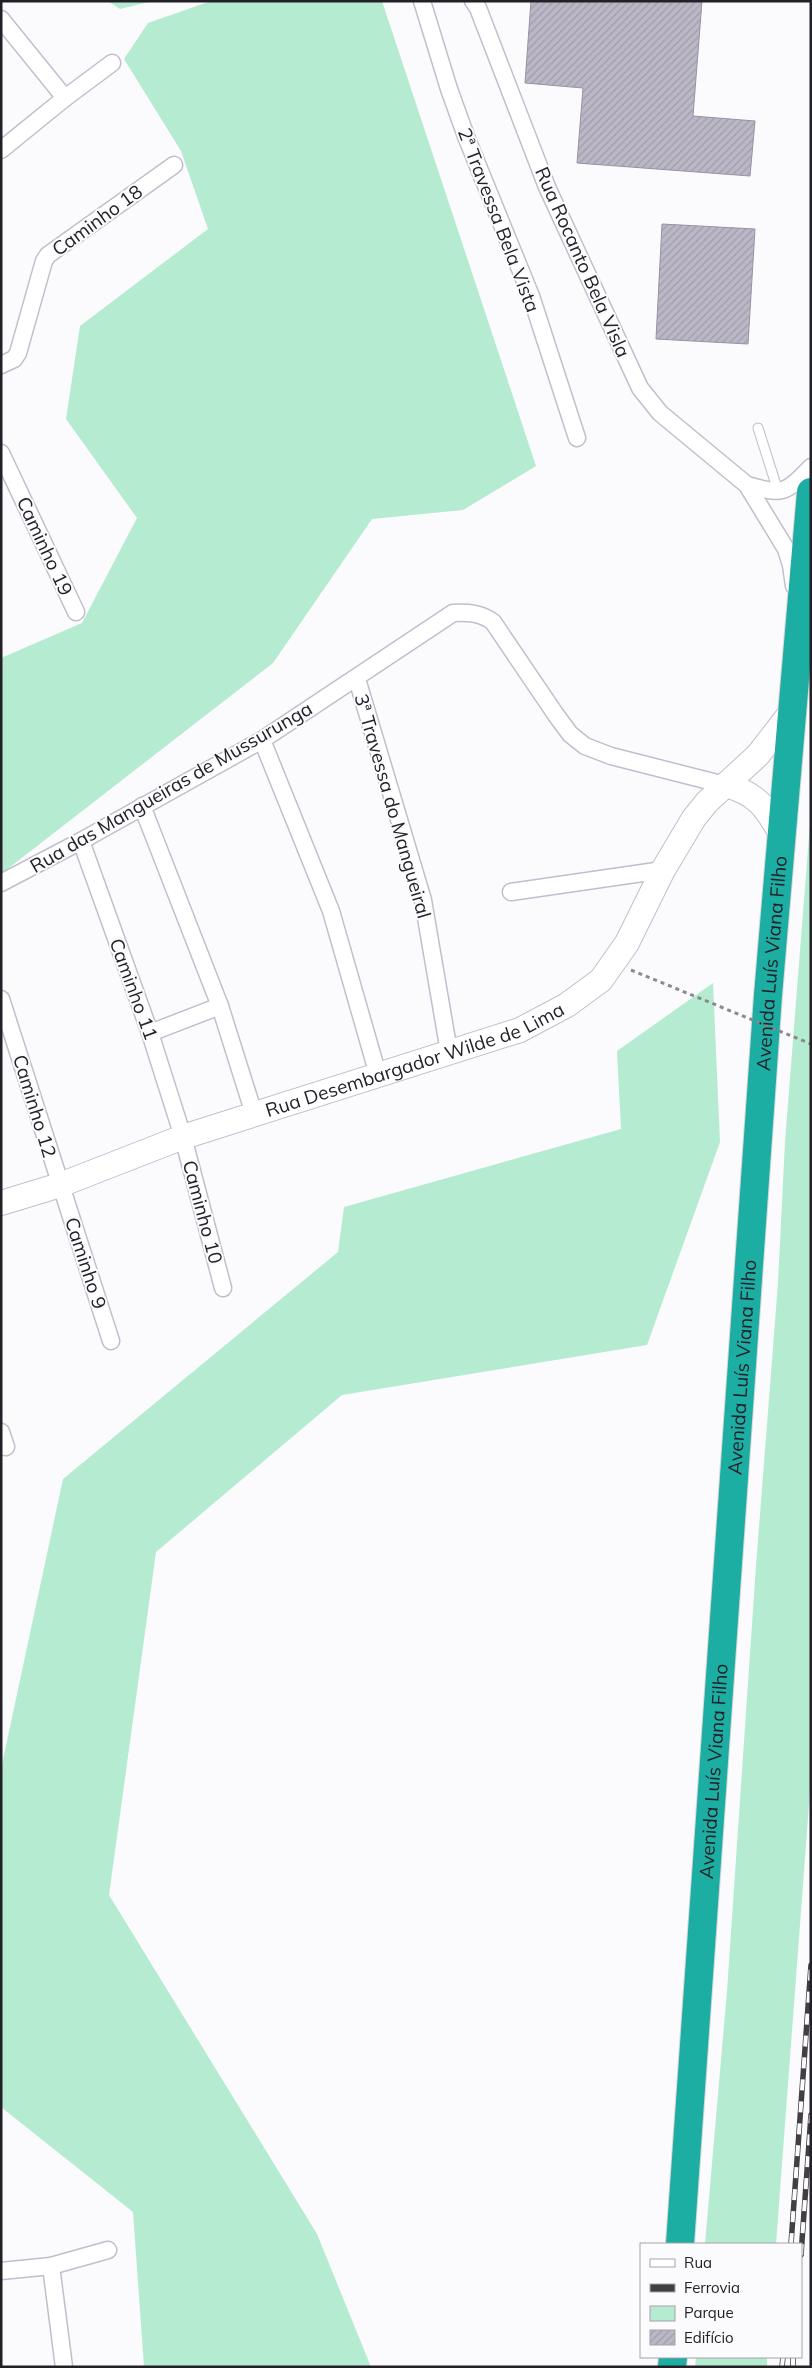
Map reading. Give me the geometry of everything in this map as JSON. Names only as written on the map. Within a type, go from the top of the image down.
[{"type":"highway","name":"Avenida Luís Viana Filho","points":[[680,2243],[764,1052],[811,492]]},
{"type":"main road","name":"Rua Desembargador Wilde de Lima","points":[[1,1204],[60,1185],[183,1137],[520,1030],[567,1005],[601,980],[627,943],[663,870],[694,818],[707,802],[758,755],[792,711]]},
{"type":"main road","points":[[725,785],[741,789],[754,796],[769,813],[781,834]]},
{"type":"street","name":"2ª Travessa Bela Vista","points":[[422,1],[449,89],[467,139],[532,296],[577,438]]},
{"type":"street","name":"Rua Rocanto Bela Visla","points":[[474,1],[547,187],[640,388],[660,413],[747,485],[786,549],[791,565],[799,631]]},
{"type":"street","points":[[1,19],[64,98]]},
{"type":"street","points":[[1,150],[64,98],[112,62]]},
{"type":"street","name":"Caminho 18","points":[[1,365],[14,359],[18,353],[44,262],[48,255],[174,165]]},
{"type":"street","name":"Caminho 19","points":[[1,453],[76,612]]},
{"type":"street","points":[[778,491],[789,488],[811,468]]},
{"type":"street","name":"Rua Rocanto Bela Visla","points":[[747,485],[778,491]]},
{"type":"street","name":"Rua das Mangueiras de Mussurunga","points":[[1,883],[81,841],[262,740],[357,679],[453,613],[470,613],[485,616],[493,622],[570,734],[585,746],[611,756],[725,785]]},
{"type":"street","name":"3ª Travessa do Mangueiral","points":[[357,679],[423,900],[449,1052]]},
{"type":"street","points":[[262,740],[330,911],[378,1075]]},
{"type":"street","points":[[142,806],[220,1006],[254,1114]]},
{"type":"street","name":"Caminho 11","points":[[81,841],[150,1033],[183,1137]]},
{"type":"street","points":[[511,892],[663,870]]},
{"type":"street","name":"Caminho 12","points":[[1,999],[60,1185]]},
{"type":"street","points":[[150,1033],[220,1006]]},
{"type":"street","name":"Caminho 10","points":[[183,1137],[223,1288]]},
{"type":"street","name":"Caminho 9","points":[[60,1185],[111,1341]]},
{"type":"street","points":[[1,2270],[51,2266],[108,2250]]},
{"type":"street","points":[[51,2266],[64,2367]]},
{"type":"lane","points":[[758,428],[778,491]]},
{"type":"path","points":[[631,970],[811,1044]]},
{"type":"green space","points":[[108,1],[153,1],[120,9]]},
{"type":"green space","points":[[211,1],[382,1],[536,466],[463,510],[372,519],[273,663],[1,874],[1,658],[82,623],[137,518],[66,419],[80,326],[208,229],[181,151],[124,59],[148,23]]},
{"type":"green space","points":[[811,811],[811,1773],[808,1818],[776,2243],[705,2243],[727,1991],[756,1566],[778,1283],[785,1142]]},
{"type":"green space","points":[[713,983],[720,1142],[647,1345],[342,1395],[156,1552],[109,1895],[317,2234],[371,2367],[144,2367],[133,2212],[1,2107],[1,1769],[63,1479],[338,1252],[344,1207],[621,1129],[617,1051]]},
{"type":"green space","points":[[696,2358],[767,2358],[767,2367],[695,2367]]},
{"type":"building","points":[[531,1],[702,1],[693,116],[755,121],[750,176],[577,163],[583,88],[525,83]]},
{"type":"building","points":[[662,224],[755,229],[748,344],[656,339]]},
{"type":"railway","points":[[791,2243],[811,1965]]},
{"type":"railway","points":[[802,2243],[811,2115]]},
{"type":"railway","points":[[782,2367],[783,2358]]},
{"type":"railway","points":[[793,2358],[793,2367]]}]
